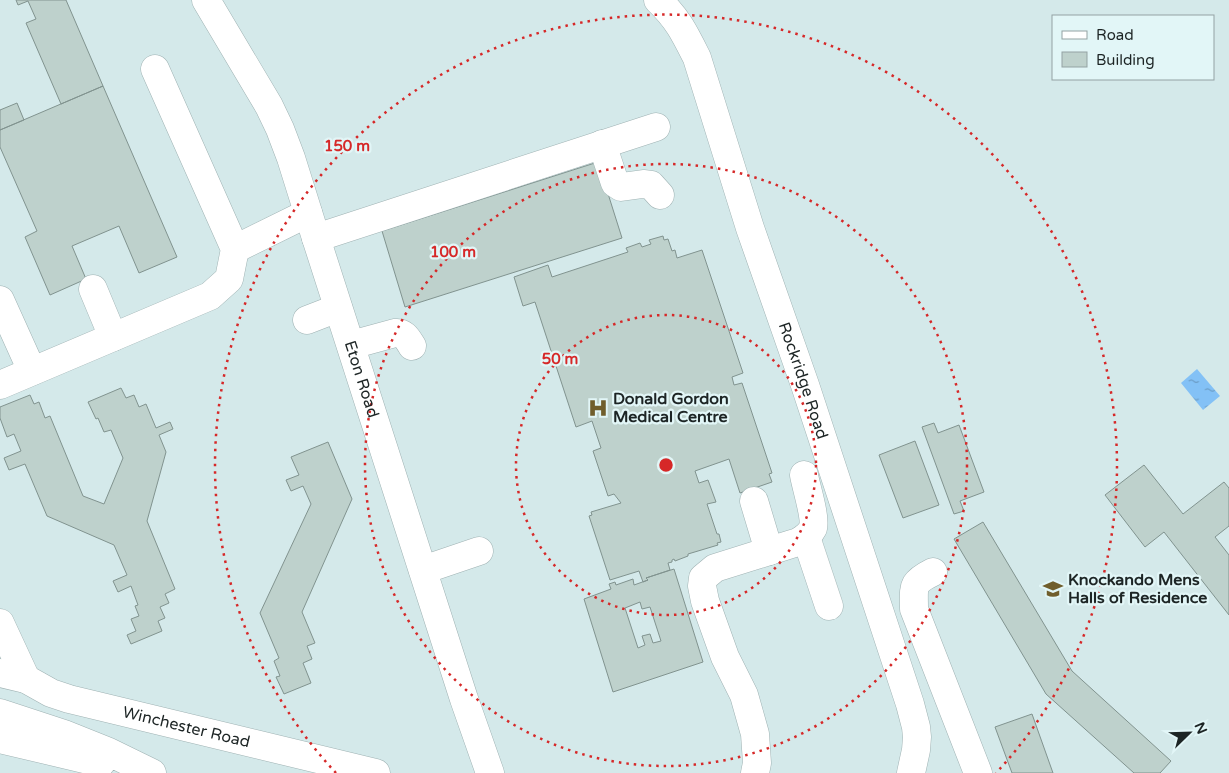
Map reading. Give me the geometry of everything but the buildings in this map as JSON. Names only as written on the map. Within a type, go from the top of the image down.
[{"type":"main road","name":"Eton Road","points":[[206,0],[269,106],[291,158],[422,570],[490,773]]},
{"type":"main road","name":"Rockridge Road","points":[[658,0],[678,21],[697,58],[750,228],[805,385],[880,612],[916,726],[916,750],[911,773]]},
{"type":"main road","points":[[0,385],[210,296],[229,279],[235,249],[155,69]]},
{"type":"main road","points":[[235,249],[312,225],[602,144],[656,127]]},
{"type":"main road","points":[[602,144],[615,183],[621,187],[643,184],[651,185],[660,195]]},
{"type":"main road","points":[[93,289],[113,337]]},
{"type":"main road","points":[[0,300],[32,371]]},
{"type":"main road","points":[[307,320],[338,308]]},
{"type":"main road","points":[[351,346],[400,332],[406,336],[412,346]]},
{"type":"main road","points":[[755,773],[755,734],[744,695],[725,657],[705,601],[702,586],[703,578],[715,568],[798,542],[806,537],[812,528],[813,517],[804,475]]},
{"type":"main road","points":[[754,501],[769,551]]},
{"type":"main road","points":[[806,537],[829,606]]},
{"type":"main road","points":[[422,570],[478,552]]},
{"type":"main road","points":[[933,572],[920,578],[914,588],[914,609],[968,770]]},
{"type":"main road","points":[[0,624],[13,676]]},
{"type":"main road","name":"Winchester Road","points":[[13,676],[50,693],[69,699],[376,773]]},
{"type":"main road","points":[[0,713],[82,741],[152,773]]},
{"type":"main road","points":[[0,738],[141,773]]},
{"type":"water","points":[[1197,369],[1220,396],[1203,410],[1181,383]]},
{"type":"place","name":"Donald Gordon Medical Centre","points":[[598,408]]},
{"type":"place","name":"Knockando Mens Halls of Residence","points":[[1053,589]]}]
